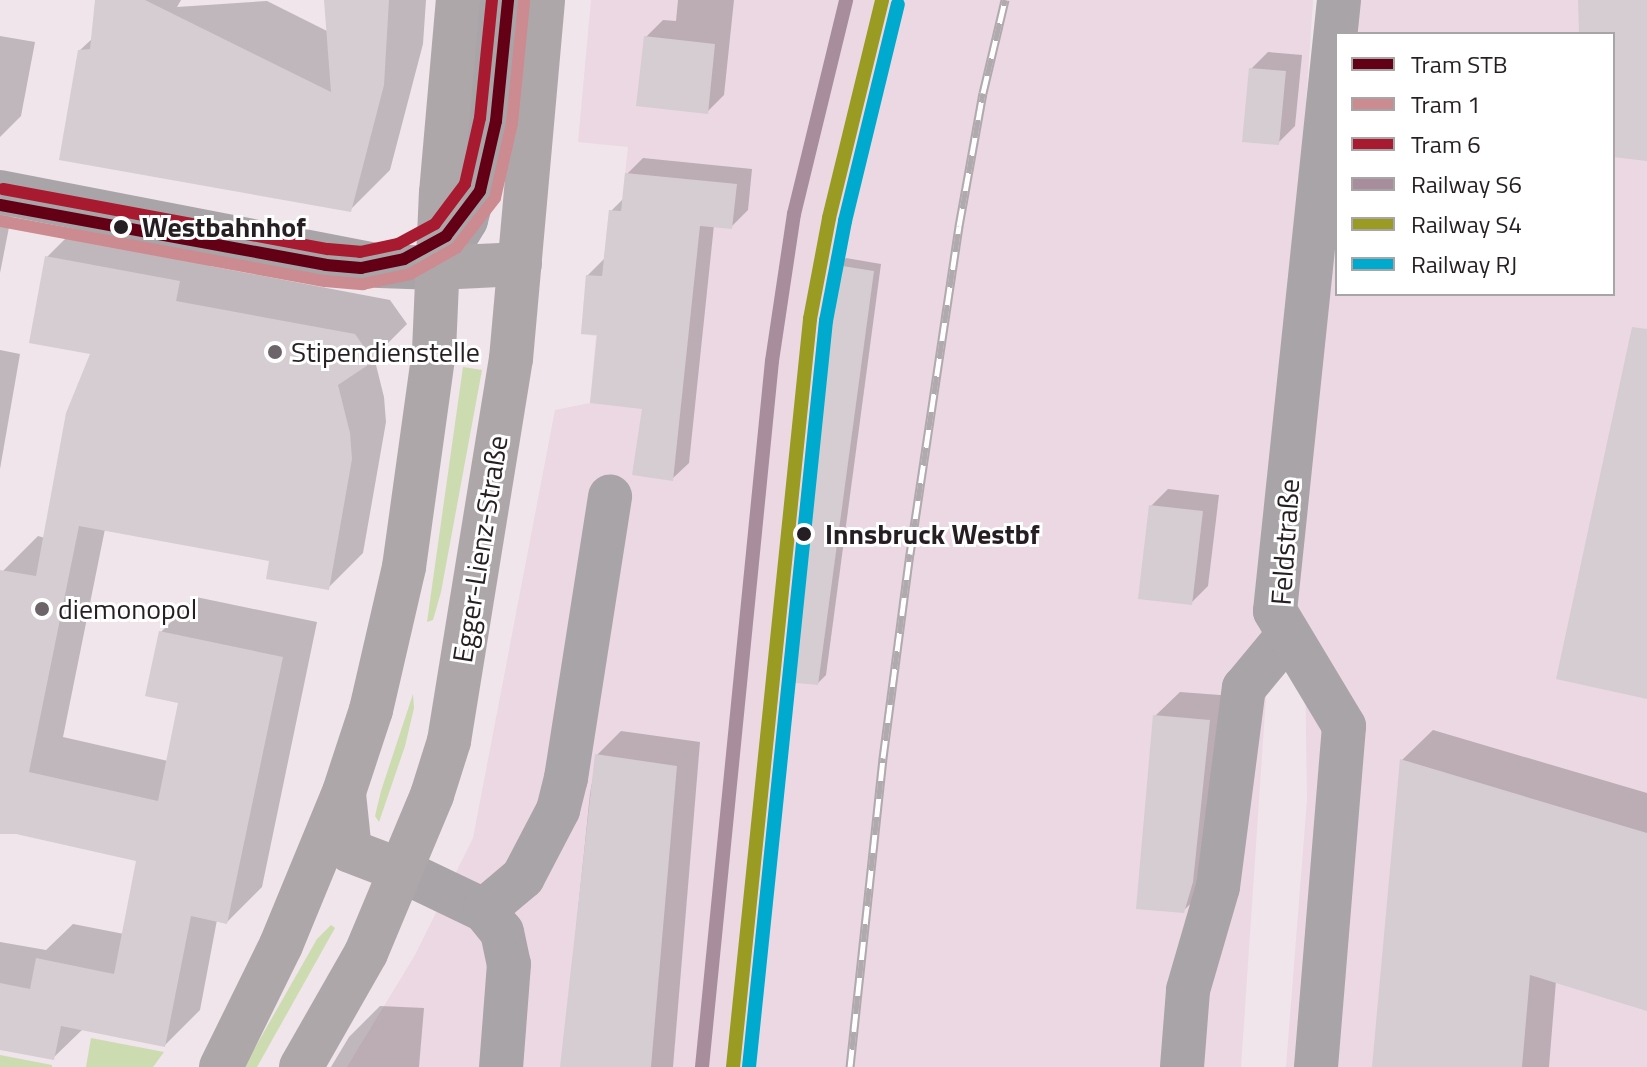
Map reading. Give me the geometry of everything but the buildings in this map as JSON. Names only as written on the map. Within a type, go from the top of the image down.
[{"type":"main road","points":[[221,1067],[281,945],[344,792],[371,710],[409,536],[431,378],[458,0]]},
{"type":"main road","name":"Egger-Lienz-Straße","points":[[301,1067],[366,953],[432,795],[449,741],[511,359],[543,0]]},
{"type":"main road","points":[[437,268],[520,264]]},
{"type":"main road","points":[[344,792],[350,851],[400,870]]},
{"type":"street","points":[[0,192],[369,264],[437,268],[466,220],[483,155],[499,0]]},
{"type":"street","name":"Feldstraße","points":[[1336,32],[1339,0]]},
{"type":"street","name":"Feldstraße","points":[[1316,1067],[1344,726],[1275,611],[1335,38]]},
{"type":"street","points":[[483,155],[520,264]]},
{"type":"street","points":[[484,910],[523,877],[558,810],[566,778],[610,496]]},
{"type":"street","points":[[1182,1067],[1188,990],[1218,887],[1244,688],[1288,635]]},
{"type":"street","points":[[400,870],[484,910],[502,932],[508,947],[501,1067]]},
{"type":"shaded area","points":[[591,0],[1313,0],[1241,1067],[347,1067],[415,955],[473,838],[555,410],[590,403],[596,336],[581,334],[586,275],[602,276],[609,210],[621,211],[628,147],[578,142]]},
{"type":"shaded area","points":[[1339,0],[1647,0],[1647,1067],[1286,1067],[1307,800],[1305,660],[1288,635],[1335,50],[1335,296],[1615,296],[1615,32],[1336,32]]},
{"type":"green space","points":[[463,367],[482,370],[441,592],[433,620],[427,622]]},
{"type":"green space","points":[[413,694],[414,708],[405,746],[379,822],[375,816],[381,791]]},
{"type":"green space","points":[[331,925],[335,928],[257,1067],[244,1067],[317,939]]},
{"type":"green space","points":[[91,1038],[164,1052],[153,1067],[86,1067]]},
{"type":"green space","points":[[0,1055],[52,1065],[52,1067],[0,1067]]},
{"type":"railway","points":[[850,1067],[883,758],[910,554],[959,226],[983,93],[1005,0]]},
{"type":"tram line","name":"6","points":[[3,189],[328,249],[360,252],[398,244],[435,224],[465,184],[480,118],[492,0]]},
{"type":"tram line","name":"STB","points":[[0,205],[326,265],[361,268],[404,259],[446,236],[480,191],[496,121],[508,0]]},
{"type":"tram line","name":"1","points":[[0,221],[325,281],[363,284],[410,274],[456,248],[495,198],[512,123],[524,2]]},
{"type":"rail line","name":"S6","points":[[702,1067],[772,361],[794,214],[846,0]]},
{"type":"rail line","name":"S4","points":[[733,1067],[810,319],[829,218],[882,0]]},
{"type":"rail line","name":"RJ","points":[[749,1067],[826,321],[845,221],[898,4]]},
{"type":"place","name":"Westbahnhof","points":[[121,227]]},
{"type":"place","name":"Stipendienstelle","points":[[275,352]]},
{"type":"place","name":"Innsbruck Westbf","points":[[804,534]]},
{"type":"place","name":"diemonopol","points":[[42,609]]}]
